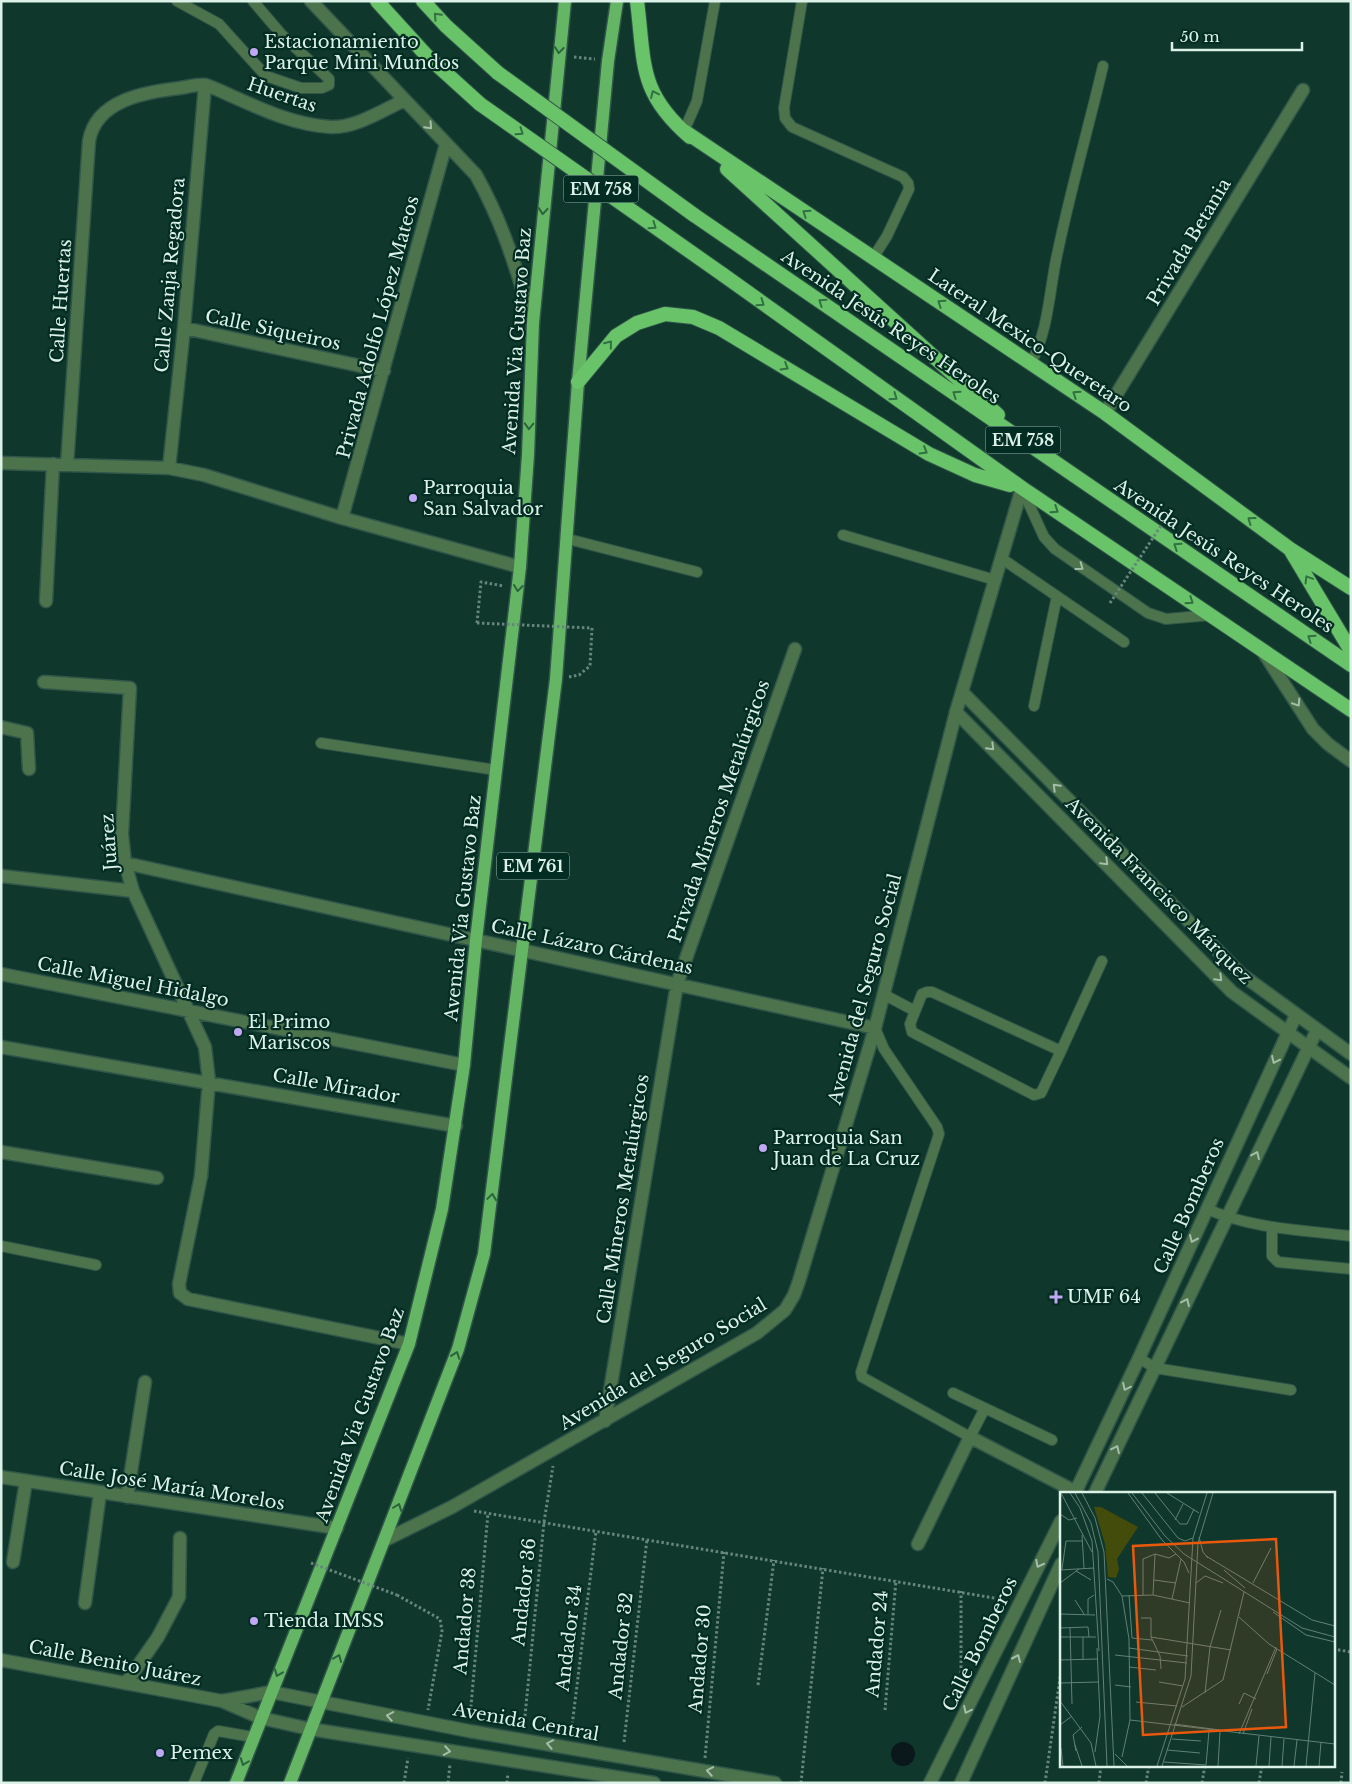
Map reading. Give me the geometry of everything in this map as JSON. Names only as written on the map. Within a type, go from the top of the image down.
[{"type":"highway","name":"EM 758","points":[[377,1],[427,56],[480,104],[1022,488],[1351,710]]},
{"type":"highway","name":"Avenida Jesús Reyes Heroles","points":[[423,1],[446,26],[498,73],[694,214],[1351,666]]},
{"type":"highway","points":[[637,1],[642,54],[652,94],[666,114],[1038,451]]},
{"type":"highway","name":"Lateral Mexico-Queretaro","points":[[684,132],[1105,413],[1290,548],[1351,588]]},
{"type":"highway","points":[[578,382],[616,336],[637,323],[665,314],[693,317],[719,328],[929,454],[975,474],[1022,488]]},
{"type":"highway","points":[[1290,548],[1351,651]]},
{"type":"main road","name":"Avenida Via Gustavo Baz","points":[[236,1783],[409,1344],[442,1209],[464,1064],[476,940],[518,589],[528,455],[533,323],[565,1]]},
{"type":"main road","name":"EM 761","points":[[320,1703],[458,1349],[484,1254],[556,679],[568,539],[578,382],[608,61],[617,1]]},
{"type":"main road","points":[[290,1783],[320,1703]]},
{"type":"street","points":[[311,1],[476,175],[495,208],[506,235],[533,323]]},
{"type":"street","name":"Huertas","points":[[205,85],[279,116],[306,124],[333,127],[348,125],[405,100]]},
{"type":"street","name":"Calle Huertas","points":[[67,465],[91,129],[96,120],[106,110],[119,103],[153,91],[205,85]]},
{"type":"street","name":"Calle Zanja Regadora","points":[[169,468],[184,328],[205,85]]},
{"type":"street","name":"Privada Betania","points":[[1105,413],[1303,90]]},
{"type":"street","name":"Privada Adolfo López Mateos","points":[[342,518],[446,144]]},
{"type":"street","name":"Calle Siqueiros","points":[[184,328],[384,371]]},
{"type":"street","points":[[1,463],[169,468],[204,475],[342,518],[520,567]]},
{"type":"street","points":[[46,601],[52,464]]},
{"type":"street","name":"Avenida del Seguro Social","points":[[385,1540],[452,1507],[757,1333],[785,1310],[794,1296],[875,1028],[956,712],[1022,488]]},
{"type":"street","points":[[1260,648],[1314,729],[1328,744],[1351,760]]},
{"type":"street","name":"Privada Mineros Metalúrgicos","points":[[677,984],[795,649]]},
{"type":"street","name":"Juárez","points":[[44,682],[130,688],[122,834],[125,863],[133,891],[188,1011]]},
{"type":"street","name":"Avenida Francisco Márquez","points":[[962,692],[1242,974],[1351,1054]]},
{"type":"street","name":"Avenida Francisco Márquez","points":[[956,712],[1232,992],[1351,1078]]},
{"type":"street","points":[[1,728],[27,733],[29,769]]},
{"type":"street","name":"Calle Lázaro Cárdenas","points":[[125,863],[875,1028]]},
{"type":"street","points":[[1,876],[133,891]]},
{"type":"street","name":"Calle Miguel Hidalgo","points":[[1,974],[464,1064]]},
{"type":"street","name":"Calle Mineros Metalúrgicos","points":[[605,1421],[677,984]]},
{"type":"street","points":[[188,1011],[205,1047],[209,1081],[201,1176],[179,1284],[180,1293],[188,1299],[409,1344]]},
{"type":"street","name":"Calle Bomberos","points":[[1076,1492],[1296,1015]]},
{"type":"street","name":"Calle Bomberos","points":[[1095,1492],[1307,1047],[1317,1030]]},
{"type":"street","name":"Calle Mirador","points":[[1,1047],[209,1081],[456,1126]]},
{"type":"street","points":[[1,1152],[157,1178]]},
{"type":"street","points":[[127,1497],[144,1382]]},
{"type":"street","points":[[918,1544],[970,1437],[1076,1492]]},
{"type":"street","name":"Calle José María Morelos","points":[[1,1478],[337,1528]]},
{"type":"street","points":[[13,1562],[26,1481]]},
{"type":"street","points":[[86,1603],[100,1493]]},
{"type":"street","name":"Calle Bomberos","points":[[930,1783],[1060,1523]]},
{"type":"street","points":[[126,1683],[158,1637],[179,1597],[180,1538]]},
{"type":"street","points":[[961,1783],[1060,1566]]},
{"type":"street","name":"Calle Benito Juárez","points":[[1,1660],[222,1700],[261,1718]]},
{"type":"street","name":"Avenida Central","points":[[271,1692],[469,1731],[775,1783]]},
{"type":"street","name":"Calle Benito Juárez","points":[[222,1700],[271,1692]]},
{"type":"street","points":[[261,1718],[310,1729],[625,1780],[654,1783]]},
{"type":"lane","points":[[178,1],[220,24],[266,76],[302,88],[322,88],[329,85],[329,79],[282,35],[253,1]]},
{"type":"lane","points":[[684,132],[697,101],[715,1]]},
{"type":"lane","points":[[802,1],[784,118],[792,127],[904,178],[908,183],[909,189],[887,236],[873,258]]},
{"type":"lane","points":[[1031,363],[1039,348],[1046,326],[1056,259],[1103,66]]},
{"type":"lane","points":[[1022,488],[1044,537],[1055,549],[1148,613],[1166,619],[1212,616]]},
{"type":"lane","points":[[843,535],[995,580]]},
{"type":"lane","points":[[568,539],[698,572]]},
{"type":"lane","points":[[1001,558],[1124,642]]},
{"type":"lane","points":[[1034,706],[1057,596]]},
{"type":"lane","points":[[320,743],[496,770]]},
{"type":"lane","points":[[1061,1051],[932,992],[922,994],[910,1024],[912,1032],[1034,1095],[1041,1093],[1061,1051],[1102,961]]},
{"type":"lane","points":[[883,994],[916,1010]]},
{"type":"lane","points":[[875,1028],[884,1050],[937,1127],[939,1134],[861,1372],[862,1377],[970,1437],[985,1408]]},
{"type":"lane","points":[[1207,1209],[1226,1218],[1272,1227],[1351,1236]]},
{"type":"lane","points":[[1272,1227],[1272,1256],[1278,1262],[1351,1269]]},
{"type":"lane","points":[[1,1246],[96,1265]]},
{"type":"lane","points":[[1139,1358],[1155,1368],[1290,1390]]},
{"type":"lane","points":[[953,1393],[1052,1440]]},
{"type":"lane","points":[[194,1783],[214,1734],[218,1731],[254,1737]]},
{"type":"path","points":[[571,56],[608,61]]},
{"type":"path","points":[[1110,603],[1168,514],[1134,490]]},
{"type":"path","points":[[518,589],[481,582],[477,623],[592,628],[590,666],[579,676],[556,679]]},
{"type":"path","name":"Andador 36","points":[[523,1739],[544,1522],[555,1449]]},
{"type":"path","points":[[452,1507],[961,1591],[1019,1603]]},
{"type":"path","name":"Andador 38","points":[[469,1731],[488,1513]]},
{"type":"path","name":"Andador 34","points":[[569,1748],[596,1531]]},
{"type":"path","name":"Andador 32","points":[[623,1757],[647,1539]]},
{"type":"path","name":"Andador 30","points":[[704,1770],[724,1552]]},
{"type":"path","points":[[758,1685],[774,1560]]},
{"type":"path","points":[[310,1563],[398,1595],[440,1619],[442,1631],[426,1722]]},
{"type":"path","points":[[801,1783],[823,1568]]},
{"type":"path","name":"Andador 24","points":[[885,1710],[896,1580]]},
{"type":"path","points":[[961,1591],[961,1694]]},
{"type":"path","points":[[1334,1649],[1351,1652]]},
{"type":"path","points":[[1045,1783],[1060,1678]]},
{"type":"path","points":[[404,1783],[410,1745]]},
{"type":"path","points":[[1099,1783],[1101,1766]]},
{"type":"path","points":[[1146,1783],[1149,1766]]},
{"type":"path","points":[[1202,1783],[1205,1766]]},
{"type":"path","points":[[1259,1783],[1262,1766]]},
{"type":"path","points":[[1341,1783],[1342,1772]]},
{"type":"shaded area","points":[[903,1742],[911,1746],[915,1754],[911,1762],[903,1766],[895,1762],[891,1754],[895,1746]]},
{"type":"place","name":"Estacionamiento Parque Mini Mundos","points":[[254,52]]},
{"type":"place","name":"Parroquia San Salvador","points":[[413,498]]},
{"type":"place","name":"El Primo Mariscos","points":[[238,1032]]},
{"type":"place","name":"Parroquia San Juan de La Cruz","points":[[763,1148]]},
{"type":"place","name":"UMF 64","points":[[1056,1297]]},
{"type":"place","name":"Tienda IMSS","points":[[254,1621]]},
{"type":"place","name":"Pemex","points":[[160,1753]]}]
